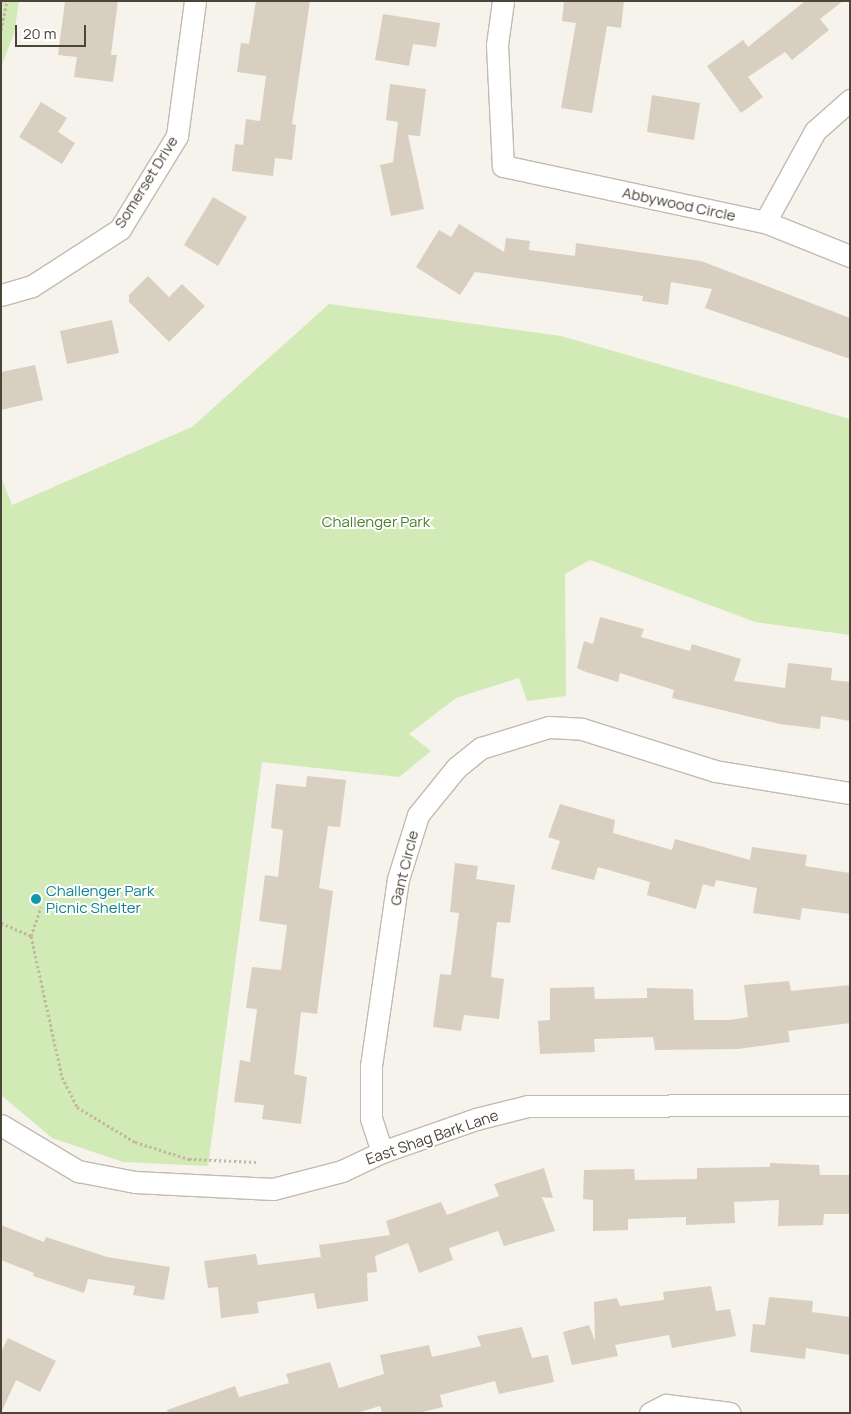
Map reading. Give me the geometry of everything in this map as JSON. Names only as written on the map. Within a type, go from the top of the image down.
[{"type":"street","name":"Somerset Drive","points":[[1,295],[32,286],[120,229],[177,136],[195,1]]},
{"type":"street","name":"Abbywood Circle","points":[[503,1],[497,45],[504,166],[765,222],[850,256]]},
{"type":"street","points":[[765,222],[815,131],[850,100]]},
{"type":"street","name":"Gant Circle","points":[[382,1152],[371,1118],[370,1066],[398,879],[418,815],[456,768],[481,748],[550,727],[582,729],[715,771],[850,793]]},
{"type":"street","name":"East Shag Bark Lane","points":[[1,1125],[78,1171],[135,1182],[273,1189],[342,1172],[382,1152],[476,1119],[528,1106],[850,1105]]},
{"type":"street","points":[[650,1413],[666,1405],[730,1413]]},
{"type":"path","points":[[1,30],[7,1]]},
{"type":"path","points":[[40,907],[31,936],[62,1077],[77,1107],[135,1142],[180,1156],[256,1162]]},
{"type":"path","points":[[1,923],[31,936]]},
{"type":"green space","points":[[1,1],[19,1],[14,34],[1,67]]},
{"type":"green space","name":"Challenger Park","points":[[329,304],[561,336],[850,419],[850,635],[755,622],[590,560],[565,574],[566,696],[527,701],[519,678],[456,698],[409,734],[431,751],[399,777],[262,762],[208,1166],[123,1162],[52,1138],[1,1095],[1,477],[12,505],[192,427]]},
{"type":"building","points":[[65,1],[118,1],[111,55],[117,55],[113,82],[74,77],[77,57],[58,55]]},
{"type":"building","points":[[256,1],[310,1],[292,124],[296,125],[292,160],[275,158],[273,176],[232,171],[235,144],[243,145],[246,119],[260,121],[266,76],[237,72],[241,43],[249,44]]},
{"type":"building","points":[[564,1],[624,1],[621,28],[607,26],[592,113],[561,108],[576,23],[562,21]]},
{"type":"building","points":[[805,1],[843,1],[820,19],[829,30],[792,60],[785,52],[748,77],[763,97],[741,113],[707,66],[743,40],[748,47]]},
{"type":"building","points":[[383,14],[440,23],[436,47],[413,44],[409,66],[375,60]]},
{"type":"building","points":[[390,84],[426,89],[420,136],[408,135],[424,209],[391,216],[380,165],[393,162],[398,122],[386,120]]},
{"type":"building","points":[[652,95],[700,103],[694,140],[647,132]]},
{"type":"building","points":[[41,102],[67,118],[58,132],[75,143],[62,164],[19,137]]},
{"type":"building","points":[[213,197],[247,217],[218,266],[184,245]]},
{"type":"building","points":[[459,224],[504,252],[506,238],[530,241],[529,250],[575,256],[576,243],[701,261],[850,318],[850,359],[705,308],[712,289],[671,282],[668,305],[642,301],[643,296],[475,272],[460,295],[416,267],[439,230],[451,237]]},
{"type":"building","points":[[148,276],[169,297],[182,284],[205,306],[169,342],[129,302],[129,295]]},
{"type":"building","points":[[112,320],[119,353],[67,364],[60,331]]},
{"type":"building","points":[[35,365],[43,400],[1,410],[1,372]]},
{"type":"building","points":[[600,617],[644,629],[641,637],[690,651],[692,644],[741,659],[734,681],[785,688],[788,663],[832,668],[831,680],[850,682],[850,721],[821,716],[820,729],[780,724],[672,698],[674,690],[620,673],[618,682],[586,672],[577,668],[584,641],[593,644]]},
{"type":"building","points":[[307,776],[346,780],[340,827],[328,826],[319,888],[333,891],[317,1014],[301,1012],[294,1074],[307,1077],[301,1124],[262,1119],[264,1105],[234,1102],[240,1060],[250,1062],[257,1009],[246,1008],[252,967],[281,970],[287,925],[259,921],[265,875],[278,877],[283,830],[271,828],[276,784],[306,787]]},
{"type":"building","points":[[560,804],[615,820],[613,833],[672,850],[675,839],[750,860],[752,847],[807,855],[805,866],[850,873],[850,914],[802,908],[800,920],[753,913],[757,888],[716,880],[714,887],[703,884],[696,909],[647,895],[650,882],[598,867],[594,880],[551,869],[560,841],[548,837]]},
{"type":"building","points":[[455,863],[478,866],[476,879],[515,885],[510,923],[497,922],[491,977],[504,979],[499,1019],[464,1015],[461,1031],[433,1027],[440,974],[451,975],[459,913],[450,912]]},
{"type":"building","points":[[789,981],[791,991],[850,985],[850,1023],[788,1031],[790,1042],[738,1049],[655,1050],[653,1037],[594,1039],[595,1052],[540,1054],[538,1021],[550,1020],[550,988],[594,987],[595,999],[647,998],[647,988],[693,989],[694,1020],[730,1020],[748,1017],[744,985]]},
{"type":"building","points":[[770,1163],[819,1165],[820,1175],[850,1175],[850,1214],[824,1214],[823,1225],[778,1226],[779,1200],[734,1202],[735,1223],[686,1225],[686,1217],[628,1219],[628,1230],[593,1231],[593,1200],[583,1199],[584,1170],[634,1169],[635,1180],[697,1179],[697,1168],[770,1167]]},
{"type":"building","points":[[544,1168],[553,1198],[542,1197],[555,1231],[504,1246],[498,1231],[449,1248],[453,1260],[419,1273],[408,1243],[375,1256],[377,1272],[367,1273],[368,1301],[317,1309],[314,1293],[257,1302],[259,1313],[221,1318],[218,1287],[208,1288],[204,1261],[256,1254],[258,1265],[321,1257],[319,1245],[390,1235],[386,1221],[441,1202],[447,1215],[499,1196],[494,1184]]},
{"type":"building","points":[[1,1225],[44,1242],[46,1237],[107,1257],[170,1267],[164,1300],[133,1295],[135,1286],[88,1279],[84,1293],[33,1276],[34,1273],[1,1260]]},
{"type":"building","points":[[711,1286],[716,1311],[730,1309],[736,1336],[672,1348],[669,1335],[615,1345],[618,1356],[572,1365],[563,1332],[589,1325],[595,1341],[594,1302],[617,1298],[620,1306],[664,1300],[663,1292]]},
{"type":"building","points":[[769,1297],[813,1301],[812,1312],[850,1317],[850,1355],[806,1348],[805,1359],[750,1352],[753,1324],[765,1325]]},
{"type":"building","points":[[522,1327],[532,1358],[548,1355],[554,1382],[499,1394],[495,1381],[440,1395],[443,1407],[418,1413],[382,1413],[380,1406],[357,1413],[168,1413],[167,1410],[235,1386],[239,1397],[289,1383],[286,1374],[330,1362],[339,1388],[384,1374],[380,1355],[429,1345],[432,1357],[481,1346],[477,1336]]},
{"type":"building","points":[[8,1338],[56,1361],[40,1392],[16,1380],[1,1413],[1,1352]]},
{"type":"place","name":"Challenger Park Picnic Shelter","points":[[36,899]]}]
